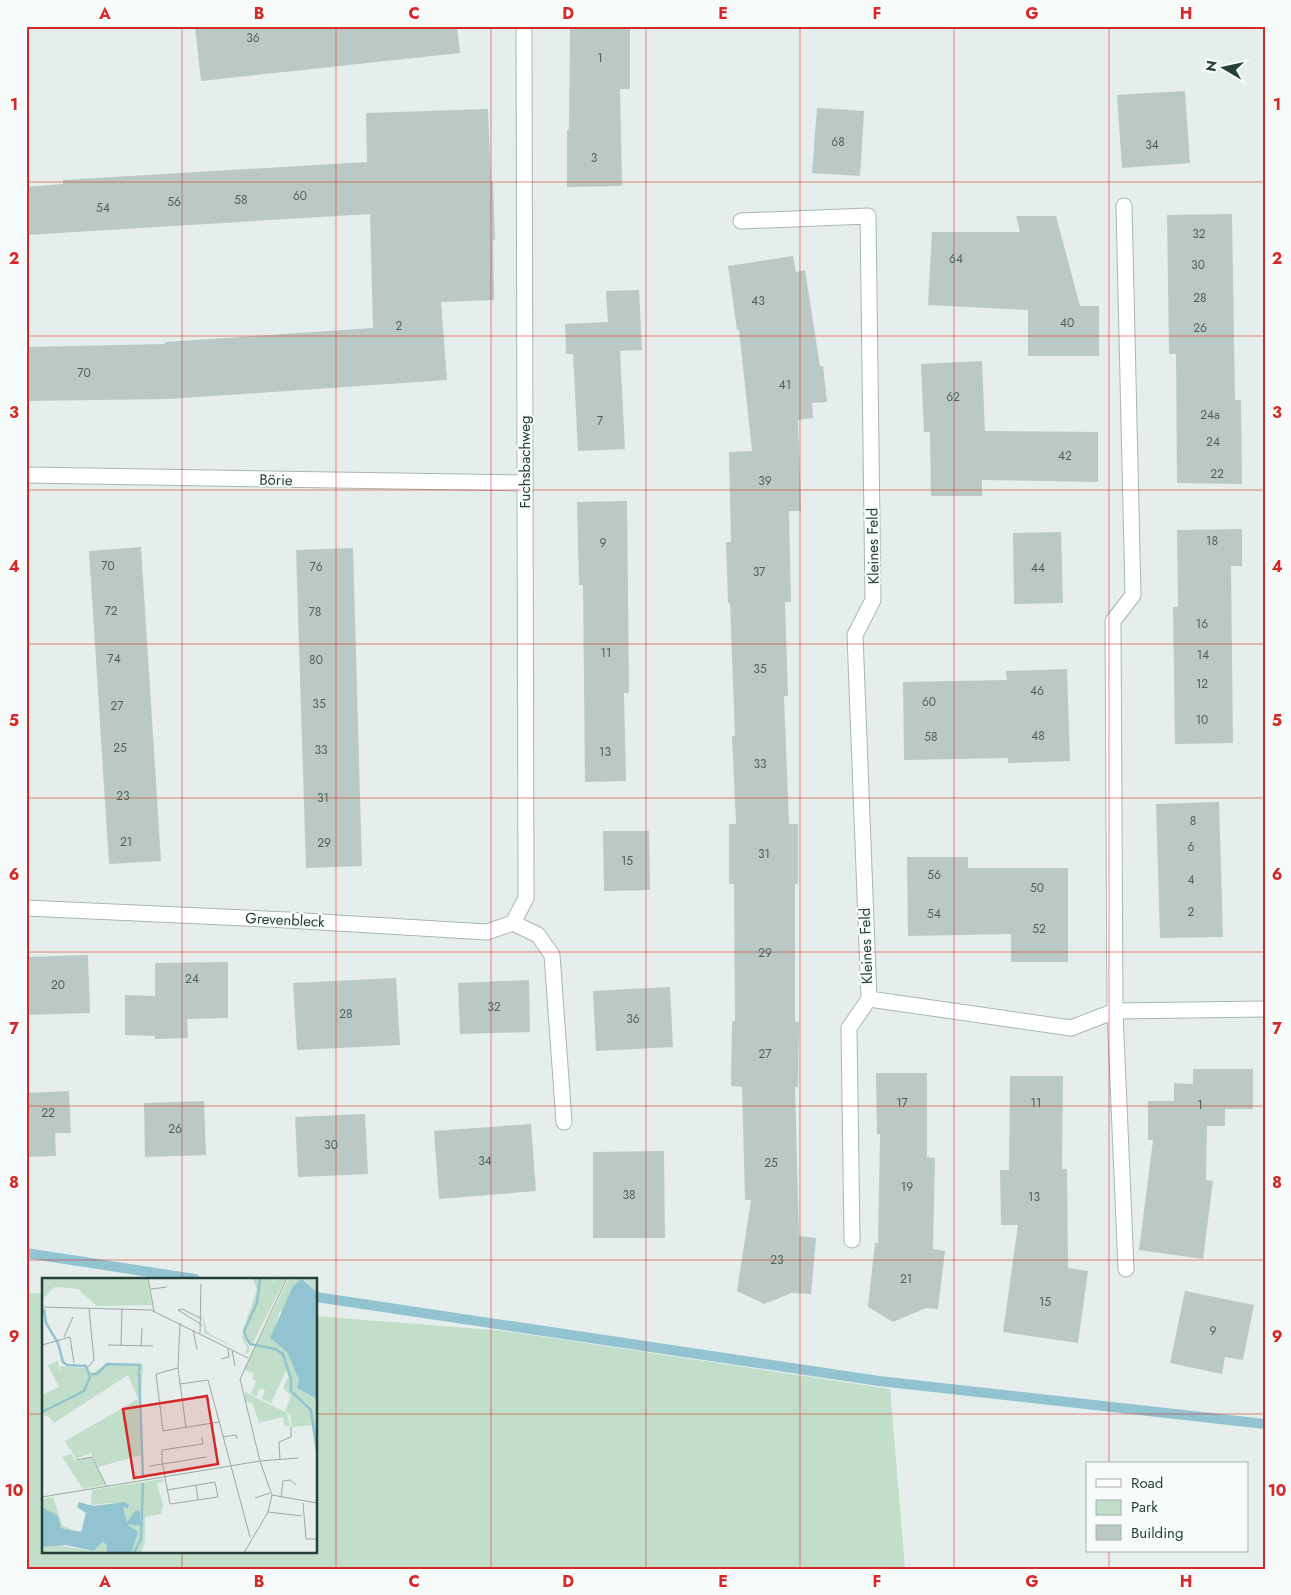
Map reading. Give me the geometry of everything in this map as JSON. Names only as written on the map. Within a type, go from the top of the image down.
[{"type":"street","name":"Fuchsbachweg","points":[[513,923],[526,898],[524,26]]},
{"type":"street","points":[[1124,206],[1133,595],[1113,621],[1115,1012],[1126,1269]]},
{"type":"street","name":"Kleines Feld","points":[[741,221],[868,216],[873,600],[855,635],[869,999],[850,1028],[852,1240]]},
{"type":"street","name":"Börie","points":[[26,475],[525,483]]},
{"type":"street","name":"Grevenbleck","points":[[26,908],[267,919],[487,932],[513,923]]},
{"type":"street","points":[[513,923],[538,935],[552,955],[564,1122]]},
{"type":"street","name":"Kleines Feld","points":[[869,999],[1071,1028],[1115,1012],[1265,1008]]},
{"type":"green space","points":[[26,1293],[42,1294],[42,1552],[318,1552],[318,1316],[505,1331],[890,1389],[905,1569],[26,1569]]},
{"type":"building","points":[[195,26],[457,26],[460,53],[201,81]]},
{"type":"building","points":[[570,28],[630,29],[630,89],[620,89],[622,186],[567,187]]},
{"type":"building","points":[[1185,91],[1190,163],[1122,168],[1117,95]]},
{"type":"building","points":[[817,108],[864,111],[860,176],[812,173]]},
{"type":"building","points":[[488,109],[495,240],[493,240],[494,300],[441,302],[447,380],[168,399],[26,401],[26,347],[165,344],[165,342],[373,328],[370,214],[26,235],[26,187],[63,184],[63,180],[367,162],[366,113]]},
{"type":"building","points":[[1232,214],[1235,400],[1241,400],[1242,484],[1177,483],[1176,354],[1169,354],[1167,215]]},
{"type":"building","points":[[1016,216],[1056,216],[1080,306],[1099,306],[1099,356],[1028,356],[1028,310],[928,305],[932,232],[1020,232]]},
{"type":"building","points":[[793,256],[796,272],[805,270],[820,366],[823,366],[827,402],[812,403],[813,418],[798,420],[801,511],[789,511],[791,602],[785,602],[788,696],[784,696],[789,824],[798,824],[798,884],[795,884],[795,1022],[799,1022],[798,1087],[795,1087],[799,1236],[816,1238],[811,1294],[792,1293],[764,1304],[737,1291],[751,1200],[745,1200],[742,1087],[731,1086],[732,1021],[735,1021],[734,884],[729,884],[729,824],[736,824],[732,736],[735,736],[726,542],[731,542],[729,452],[752,451],[739,330],[737,330],[728,266]]},
{"type":"building","points":[[639,290],[642,350],[620,351],[625,449],[578,451],[573,354],[566,354],[565,324],[608,322],[606,291]]},
{"type":"building","points":[[982,361],[985,431],[1098,432],[1098,482],[982,480],[982,496],[931,496],[930,432],[924,432],[921,364]]},
{"type":"building","points":[[627,501],[629,693],[624,693],[626,781],[585,782],[583,585],[579,585],[577,502]]},
{"type":"building","points":[[1242,529],[1242,566],[1231,566],[1233,743],[1175,744],[1173,607],[1178,607],[1177,530]]},
{"type":"building","points":[[1061,532],[1063,603],[1014,604],[1013,533]]},
{"type":"building","points":[[141,547],[161,861],[109,864],[89,551]]},
{"type":"building","points":[[353,548],[362,866],[306,868],[296,550]]},
{"type":"building","points":[[1067,669],[1070,761],[1008,763],[1008,758],[904,760],[903,682],[1007,680],[1006,671]]},
{"type":"building","points":[[1219,802],[1223,937],[1160,938],[1156,804]]},
{"type":"building","points":[[603,831],[649,831],[650,890],[604,891]]},
{"type":"building","points":[[907,857],[968,857],[968,868],[1068,868],[1068,962],[1011,962],[1011,934],[908,936]]},
{"type":"building","points":[[88,955],[90,1013],[26,1015],[26,957]]},
{"type":"building","points":[[228,962],[228,1018],[187,1019],[188,1038],[155,1039],[155,1036],[125,1035],[125,995],[155,996],[155,963]]},
{"type":"building","points":[[396,978],[400,1045],[297,1050],[293,983]]},
{"type":"building","points":[[529,980],[530,1032],[460,1034],[458,983]]},
{"type":"building","points":[[670,987],[673,1047],[596,1051],[593,991]]},
{"type":"building","points":[[1193,1069],[1253,1069],[1253,1109],[1225,1109],[1225,1126],[1207,1126],[1206,1180],[1213,1181],[1203,1259],[1139,1250],[1153,1140],[1148,1140],[1148,1101],[1174,1101],[1174,1083],[1193,1084]]},
{"type":"building","points":[[876,1073],[927,1073],[927,1157],[935,1158],[933,1249],[945,1251],[938,1309],[926,1308],[893,1322],[868,1307],[875,1243],[878,1243],[880,1134],[877,1134]]},
{"type":"building","points":[[1010,1076],[1063,1076],[1062,1169],[1067,1169],[1068,1268],[1088,1271],[1078,1343],[1003,1332],[1018,1225],[1001,1225],[1000,1170],[1009,1170]]},
{"type":"building","points":[[69,1091],[71,1133],[55,1133],[56,1156],[26,1157],[26,1093]]},
{"type":"building","points":[[204,1101],[206,1155],[145,1157],[144,1103]]},
{"type":"building","points":[[365,1114],[368,1174],[298,1177],[295,1117]]},
{"type":"building","points":[[531,1124],[536,1191],[439,1199],[434,1131]]},
{"type":"building","points":[[664,1151],[665,1238],[593,1238],[593,1152]]},
{"type":"building","points":[[1185,1291],[1254,1305],[1243,1360],[1225,1357],[1222,1374],[1170,1363]]},
{"type":"waterway","points":[[26,1253],[188,1278]]},
{"type":"waterway","points":[[318,1297],[879,1381],[1265,1424]]}]
